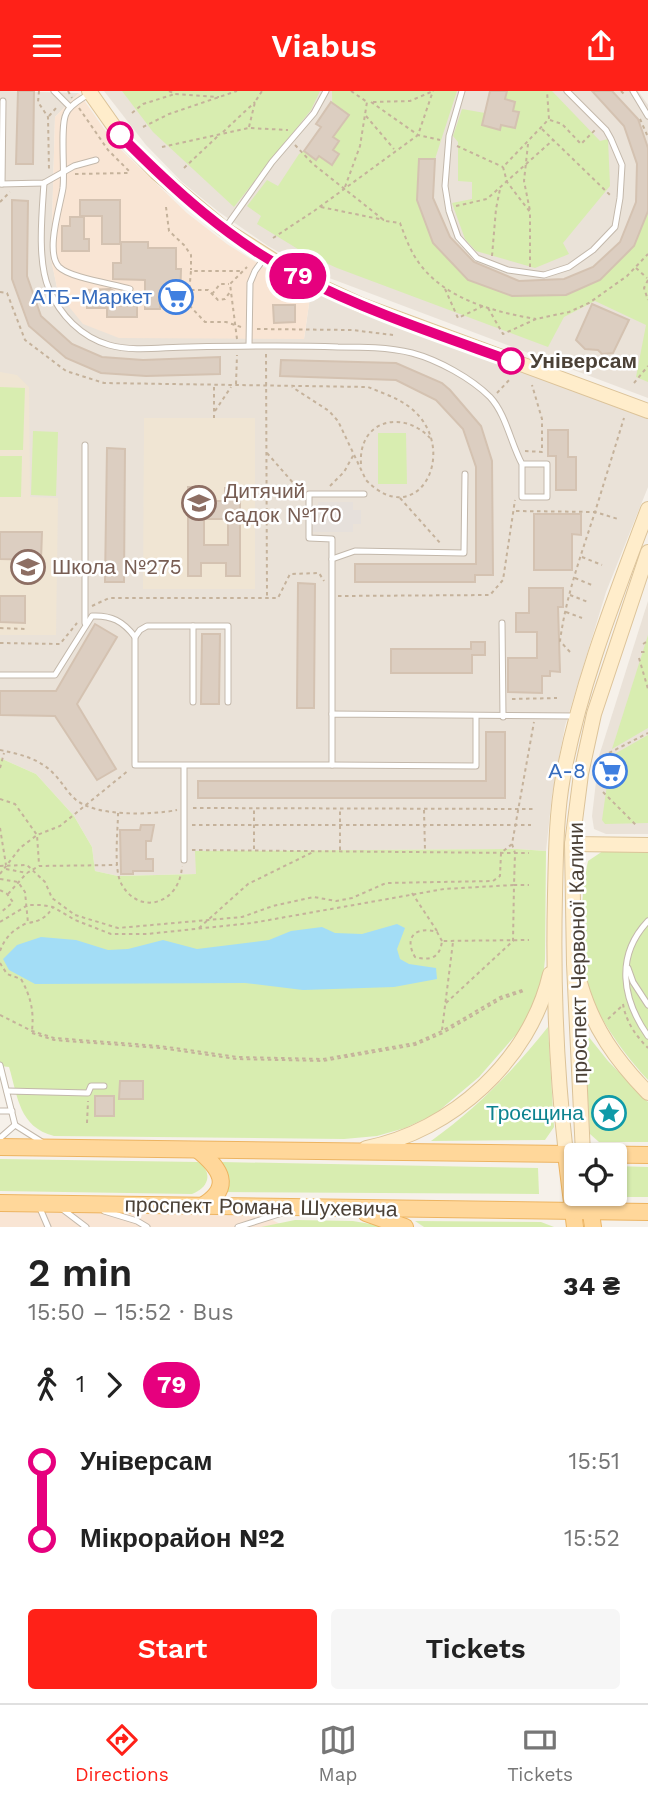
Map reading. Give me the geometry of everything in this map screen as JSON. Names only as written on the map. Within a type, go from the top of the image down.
[{"type":"main road","points":[[89,92],[120,135],[224,229],[298,276],[361,305],[648,411]]},
{"type":"main road","name":"проспект Червоної Калини","points":[[565,1143],[553,959],[562,780],[576,716],[615,596],[648,509]]},
{"type":"main road","name":"проспект Червоної Калини","points":[[582,1143],[574,964],[572,844],[581,774],[594,714],[648,552]]},
{"type":"main road","points":[[572,844],[648,845]]},
{"type":"main road","points":[[344,1152],[380,1145],[425,1127],[482,1087],[528,1034],[545,993],[553,959]]},
{"type":"main road","points":[[574,964],[601,1037],[648,1093]]},
{"type":"main road","points":[[0,1147],[564,1154]]},
{"type":"main road","points":[[198,1150],[218,1167],[221,1182],[216,1195],[202,1206]]},
{"type":"main road","points":[[627,1156],[648,1156]]},
{"type":"main road","name":"проспект Романа Шухевича","points":[[0,1203],[347,1207],[574,1220],[648,1212]]},
{"type":"main road","points":[[347,1207],[405,1227]]},
{"type":"lane","points":[[54,91],[73,105]]},
{"type":"lane","points":[[224,229],[272,162],[314,113],[326,91]]},
{"type":"lane","points":[[462,91],[449,140],[445,186],[448,207],[458,237],[477,258],[508,270],[544,275],[569,267],[593,250],[615,227],[619,204],[622,165],[611,139],[600,124],[566,91]]},
{"type":"lane","points":[[633,91],[648,116]]},
{"type":"lane","points":[[89,92],[73,105],[64,120],[65,172],[53,254],[58,266],[73,275],[130,289]]},
{"type":"lane","points":[[3,100],[1,184],[47,182],[74,166],[96,160]]},
{"type":"lane","points":[[47,182],[43,266],[48,287],[60,311],[82,333],[109,345],[136,348],[249,345],[383,348],[413,353],[470,381],[492,399],[522,464],[522,497],[547,497],[547,464],[522,464]]},
{"type":"lane","points":[[249,345],[250,283],[265,257]]},
{"type":"lane","points":[[85,445],[85,627]]},
{"type":"lane","points":[[332,559],[355,551],[464,553],[465,474]]},
{"type":"lane","points":[[332,765],[332,539],[309,538],[309,493],[364,493]]},
{"type":"lane","points":[[0,675],[55,675],[92,616],[107,615],[127,626],[135,637]]},
{"type":"lane","points":[[502,623],[503,717]]},
{"type":"lane","points":[[228,702],[228,626],[147,626],[140,630],[135,637],[135,765],[476,766],[476,716]]},
{"type":"lane","points":[[192,702],[193,626]]},
{"type":"lane","points":[[332,714],[576,716]]},
{"type":"lane","points":[[184,766],[184,860]]},
{"type":"lane","points":[[648,921],[633,940],[627,965],[626,991],[630,1006],[648,1036]]},
{"type":"lane","points":[[627,965],[633,982],[648,1005]]},
{"type":"lane","points":[[0,1065],[15,1125],[50,1147]]},
{"type":"lane","points":[[7,1091],[88,1093],[91,1086],[104,1086]]},
{"type":"lane","points":[[0,1111],[12,1111]]},
{"type":"lane","points":[[0,1138],[15,1125]]},
{"type":"lane","points":[[37,1203],[48,1227]]},
{"type":"lane","points":[[55,1204],[86,1227]]},
{"type":"lane","points":[[84,1205],[137,1221],[147,1227]]},
{"type":"lane","points":[[238,1227],[265,1217],[312,1206]]},
{"type":"lane","points":[[254,1227],[265,1217]]},
{"type":"path","points":[[39,91],[38,102],[48,117],[47,182]]},
{"type":"path","points":[[68,91],[73,105],[130,173]]},
{"type":"path","points":[[169,91],[175,94]]},
{"type":"path","points":[[143,127],[169,114],[237,91]]},
{"type":"path","points":[[184,168],[255,102],[262,91]]},
{"type":"path","points":[[351,91],[367,102],[410,101],[433,91]]},
{"type":"path","points":[[273,238],[418,135],[433,91]]},
{"type":"path","points":[[503,167],[549,120],[547,91]]},
{"type":"path","points":[[132,113],[144,104],[175,94],[220,97]]},
{"type":"path","points":[[249,128],[255,102]]},
{"type":"path","points":[[344,188],[356,162],[367,102]]},
{"type":"path","points":[[371,102],[418,135],[449,140],[464,151],[503,167]]},
{"type":"path","points":[[365,115],[395,151]]},
{"type":"path","points":[[549,120],[562,124],[581,145],[600,124]]},
{"type":"path","points":[[162,147],[249,128],[299,131]]},
{"type":"path","points":[[541,128],[619,204]]},
{"type":"path","points":[[291,140],[313,164],[385,221]]},
{"type":"path","points":[[448,207],[487,199],[553,140]]},
{"type":"path","points":[[528,141],[524,181],[530,212],[530,273]]},
{"type":"path","points":[[503,167],[507,182],[530,212]]},
{"type":"path","points":[[492,264],[500,188]]},
{"type":"path","points":[[320,206],[400,223],[417,261],[445,288],[488,308],[536,319]]},
{"type":"path","points":[[166,207],[169,231],[184,244],[191,255],[188,304],[205,322],[236,325]]},
{"type":"path","points":[[488,308],[503,334],[536,319],[569,312],[589,303],[636,268],[648,254]]},
{"type":"path","points":[[212,293],[220,284],[230,284],[247,267]]},
{"type":"path","points":[[636,268],[648,280],[644,292],[648,300]]},
{"type":"path","points":[[191,271],[243,271]]},
{"type":"path","points":[[214,412],[234,386],[237,346],[230,284]]},
{"type":"path","points":[[445,288],[458,318],[483,306]]},
{"type":"path","points":[[190,290],[208,290],[218,300],[225,299],[231,292]]},
{"type":"path","points":[[0,292],[7,293],[25,340],[66,371],[104,383],[368,387],[410,407],[423,420],[433,441],[433,466],[424,486],[400,498],[373,487],[366,480],[338,421],[329,411],[292,387]]},
{"type":"path","points":[[250,329],[352,330],[393,335]]},
{"type":"path","points":[[266,346],[267,598]]},
{"type":"path","points":[[634,383],[648,366]]},
{"type":"path","points":[[492,399],[511,377]]},
{"type":"path","points":[[515,451],[542,451],[542,419],[531,385]]},
{"type":"path","points":[[214,386],[214,418]]},
{"type":"path","points":[[570,652],[560,641],[565,611],[624,418]]},
{"type":"path","points":[[361,469],[360,454],[364,441],[372,430],[388,422],[410,422],[433,441]]},
{"type":"path","points":[[266,452],[309,500]]},
{"type":"path","points":[[321,493],[344,472],[355,453]]},
{"type":"path","points":[[400,498],[449,553]]},
{"type":"path","points":[[0,643],[60,644],[91,607],[109,599],[278,598],[290,574],[319,573],[333,596],[490,595],[503,580],[515,511],[595,512],[618,519]]},
{"type":"path","points":[[581,557],[602,565]]},
{"type":"path","points":[[573,578],[594,586]]},
{"type":"path","points":[[569,595],[588,602]]},
{"type":"path","points":[[565,611],[582,618]]},
{"type":"path","points":[[0,628],[26,629]]},
{"type":"path","points":[[643,644],[648,641]]},
{"type":"path","points":[[641,652],[648,652]]},
{"type":"path","points":[[639,658],[648,689]]},
{"type":"path","points":[[503,699],[557,698]]},
{"type":"path","points":[[446,1003],[513,941],[515,853],[512,844],[535,717]]},
{"type":"path","points":[[609,753],[648,733]]},
{"type":"path","points":[[0,750],[27,755],[52,772],[75,799],[96,811],[167,812],[184,808],[533,809]]},
{"type":"path","points":[[0,768],[5,751]]},
{"type":"path","points":[[0,873],[20,848],[37,835],[60,826],[135,765]]},
{"type":"path","points":[[603,792],[636,825]]},
{"type":"path","points":[[0,799],[15,804],[37,835],[39,866]]},
{"type":"path","points":[[254,808],[254,851]]},
{"type":"path","points":[[340,809],[340,851]]},
{"type":"path","points":[[424,809],[425,852]]},
{"type":"path","points":[[118,812],[118,876],[122,886],[133,897],[145,901],[161,901],[173,895],[179,885],[184,860]]},
{"type":"path","points":[[184,825],[531,825]]},
{"type":"path","points":[[0,828],[6,867]]},
{"type":"path","points":[[6,867],[27,865],[45,882],[52,898],[75,915],[118,928],[242,917],[273,906],[314,897],[335,901],[352,898],[386,883],[493,881],[500,876],[501,853],[512,844]]},
{"type":"path","points":[[184,850],[529,853]]},
{"type":"path","points":[[198,929],[248,884],[315,851]]},
{"type":"path","points":[[7,894],[27,873],[39,866],[118,865]]},
{"type":"path","points":[[0,866],[27,873]]},
{"type":"path","points":[[0,879],[18,882],[25,891],[28,923]]},
{"type":"path","points":[[0,922],[27,905],[53,907],[75,920],[111,934],[198,929],[251,923],[412,893],[529,885]]},
{"type":"path","points":[[0,890],[13,902],[0,912],[4,920]]},
{"type":"path","points":[[412,893],[437,932],[442,941],[441,950],[435,957],[426,960],[415,957],[410,949],[410,940],[416,932],[426,929],[437,932]]},
{"type":"path","points":[[0,950],[12,932],[28,923],[40,921],[48,916],[53,907]]},
{"type":"path","points":[[442,941],[529,940]]},
{"type":"path","points":[[442,1031],[453,941]]},
{"type":"path","points":[[0,963],[7,974],[22,979],[30,995],[34,1013],[32,1031]]},
{"type":"path","points":[[525,990],[501,999],[443,1033],[415,1045],[323,1061],[237,1059],[160,1048],[54,1040],[0,1016],[54,1038],[160,1046],[238,1057],[323,1059],[415,1043],[442,1031],[500,997],[525,990]]},
{"type":"path","points":[[608,1020],[623,1005]]},
{"type":"path","points":[[88,1093],[88,1123]]},
{"type":"shaded area","points":[[0,91],[79,93],[55,117],[51,258],[58,293],[304,339],[311,290],[372,316],[648,419],[648,487],[606,592],[565,726],[552,795],[546,851],[196,851],[196,874],[118,876],[95,871],[92,847],[74,816],[36,774],[0,758]]},
{"type":"shaded area","points":[[104,91],[638,91],[648,105],[648,398],[316,273],[268,246],[182,182],[146,145]]},
{"type":"shaded area","points":[[79,93],[114,143],[187,213],[227,244],[265,268],[311,290],[304,339],[119,338],[83,324],[58,293],[51,259],[55,117]]},
{"type":"shaded area","name":"Школа №275","points":[[0,372],[17,375],[29,387],[30,497],[58,498],[56,635],[0,635]]},
{"type":"shaded area","name":"Дитячий садок №170","points":[[144,418],[255,418],[255,589],[143,589]]},
{"type":"shaded area","points":[[318,502],[353,502],[353,510],[361,510],[361,524],[353,524],[353,532],[312,532],[312,517],[318,517]]},
{"type":"shaded area","points":[[648,601],[648,834],[606,834],[594,829],[592,816],[599,756]]},
{"type":"shaded area","points":[[0,1212],[261,1214],[284,1226],[309,1227],[0,1227]]},
{"type":"green space","points":[[122,91],[320,91],[311,110],[234,207],[153,132]]},
{"type":"green space","points":[[332,91],[457,91],[435,159],[419,159],[417,200],[433,243],[468,280],[512,296],[566,295],[600,280],[634,246],[648,211],[648,382],[636,377],[646,325],[595,301],[564,317],[548,347],[337,268],[306,254],[257,224],[261,216],[247,206],[267,180],[278,186],[299,154],[304,151],[316,159],[333,150]]},
{"type":"green space","points":[[507,91],[552,91],[600,141],[608,139],[610,186],[563,243],[569,254],[535,268],[476,251],[465,239],[452,203],[472,199],[472,182],[458,181],[458,142],[453,136],[462,109],[485,113],[482,125],[500,129],[501,125],[515,128],[519,113],[513,111],[515,102],[505,99]]},
{"type":"green space","points":[[0,387],[25,388],[23,450],[0,450]]},
{"type":"green space","points":[[33,431],[58,432],[56,496],[31,495]]},
{"type":"green space","points":[[378,433],[406,433],[407,484],[378,484]]},
{"type":"green space","points":[[0,456],[22,456],[21,497],[0,497]]},
{"type":"green space","points":[[648,635],[648,728],[612,749]]},
{"type":"green space","points":[[648,735],[648,823],[605,824],[602,820],[611,756]]},
{"type":"green space","points":[[0,758],[36,774],[74,816],[92,847],[95,871],[118,876],[196,874],[195,851],[546,851],[543,979],[527,1022],[479,1077],[435,1114],[405,1128],[377,1136],[344,1139],[54,1136],[42,1132],[33,1126],[22,1109],[9,1067],[0,1066]]},
{"type":"green space","points":[[603,851],[648,852],[648,1080],[607,1026],[594,1002],[585,976],[581,926],[585,875],[588,861]]},
{"type":"green space","points":[[548,1027],[554,1127],[545,1140],[431,1141],[493,1089]]},
{"type":"green space","points":[[584,1031],[608,1061],[648,1102],[648,1142],[599,1142],[590,1134]]},
{"type":"green space","points":[[0,1159],[198,1162],[206,1171],[207,1180],[202,1188],[192,1194],[0,1191]]},
{"type":"green space","points":[[221,1162],[538,1168],[539,1194],[221,1192]]},
{"type":"green space","points":[[627,1166],[648,1167],[648,1197],[627,1197]]},
{"type":"green space","points":[[295,1220],[353,1221],[388,1227],[261,1227]]},
{"type":"green space","points":[[415,1221],[541,1222],[554,1227],[424,1227]]},
{"type":"water","points":[[397,924],[405,928],[397,949],[400,959],[409,964],[436,968],[437,979],[394,987],[303,990],[245,983],[35,984],[9,970],[3,959],[17,945],[41,937],[76,940],[108,950],[128,949],[163,940],[197,949],[269,940],[291,931],[322,927],[335,933],[362,934]]},
{"type":"building","points":[[18,91],[34,91],[33,164],[16,164]]},
{"type":"building","points":[[490,91],[507,91],[505,99],[515,102],[513,111],[519,112],[515,128],[501,125],[500,130],[482,125]]},
{"type":"building","points":[[592,91],[612,91],[638,119],[648,148],[648,211],[634,246],[600,280],[566,295],[512,296],[468,280],[433,243],[417,200],[419,159],[435,159],[433,198],[450,237],[474,262],[519,281],[564,279],[593,267],[620,242],[636,202],[637,164],[624,126]]},
{"type":"building","points":[[331,102],[349,115],[333,137],[339,141],[333,150],[339,154],[332,165],[319,156],[316,160],[304,151],[321,127],[316,124]]},
{"type":"building","points":[[12,200],[28,201],[27,276],[41,316],[72,344],[102,357],[143,360],[220,357],[220,374],[146,376],[101,373],[66,358],[29,326],[12,279]]},
{"type":"building","points":[[80,200],[120,200],[120,244],[102,244],[102,216],[80,216]]},
{"type":"building","points":[[70,217],[84,217],[84,239],[89,239],[89,251],[62,251],[62,226],[70,226]]},
{"type":"building","points":[[121,242],[148,242],[148,248],[176,248],[176,269],[181,269],[180,303],[160,303],[160,309],[145,309],[145,280],[113,279],[113,263],[121,263]]},
{"type":"building","points":[[87,290],[114,291],[114,306],[137,305],[137,317],[107,317],[107,308],[87,308]]},
{"type":"building","points":[[592,304],[629,320],[613,353],[602,354],[598,350],[585,349],[576,340]]},
{"type":"building","points":[[273,305],[295,305],[295,322],[274,323]]},
{"type":"building","points":[[281,360],[396,363],[442,383],[450,390],[481,426],[492,461],[493,575],[475,575],[475,582],[355,582],[355,564],[476,564],[476,467],[463,429],[436,400],[396,380],[280,376]]},
{"type":"building","points":[[548,430],[568,430],[568,457],[576,457],[576,490],[556,490],[556,456],[548,456]]},
{"type":"building","points":[[107,448],[125,449],[124,582],[105,582]]},
{"type":"building","points":[[188,487],[202,487],[202,501],[225,501],[225,488],[240,488],[240,576],[226,576],[226,563],[201,563],[201,576],[188,576]],"holes":[[[204,519],[228,519],[228,545],[204,545]]]},
{"type":"building","points":[[534,514],[581,514],[581,535],[572,534],[572,570],[534,570]]},
{"type":"building","points":[[0,532],[42,532],[41,560],[0,559]]},
{"type":"building","points":[[298,583],[315,584],[314,708],[297,708]]},
{"type":"building","points":[[529,588],[563,588],[563,607],[558,607],[560,672],[550,671],[550,676],[542,676],[542,693],[508,692],[508,658],[537,658],[537,632],[516,632],[516,613],[529,613]]},
{"type":"building","points":[[0,596],[25,596],[25,623],[0,622]]},
{"type":"building","points":[[95,624],[117,637],[77,704],[116,769],[97,780],[55,716],[0,715],[0,691],[56,691]]},
{"type":"building","points":[[202,634],[220,634],[219,704],[201,704]]},
{"type":"building","points":[[471,642],[485,642],[485,655],[472,655],[472,673],[391,673],[391,649],[471,649]]},
{"type":"building","points":[[486,732],[505,732],[505,798],[198,798],[198,781],[486,781]]},
{"type":"building","points":[[141,825],[154,825],[151,841],[146,841],[146,859],[153,859],[153,871],[121,874],[120,830],[140,830]]},
{"type":"building","points":[[120,1081],[143,1081],[143,1099],[119,1099]]},
{"type":"building","points":[[95,1096],[114,1096],[114,1116],[95,1116]]},
{"type":"bus line","name":"79","points":[[120,135],[156,172],[197,207],[265,257],[298,276],[361,305],[511,361]]},
{"type":"place","name":"АТБ-Маркет","points":[[176,297]]},
{"type":"place","name":"Універсам","points":[[511,361]]},
{"type":"place","name":"Дитячий садок №170","points":[[199,503]]},
{"type":"place","name":"Школа №275","points":[[28,567]]},
{"type":"place","name":"А-8","points":[[610,771]]},
{"type":"place","name":"Троєщина","points":[[609,1113]]}]
